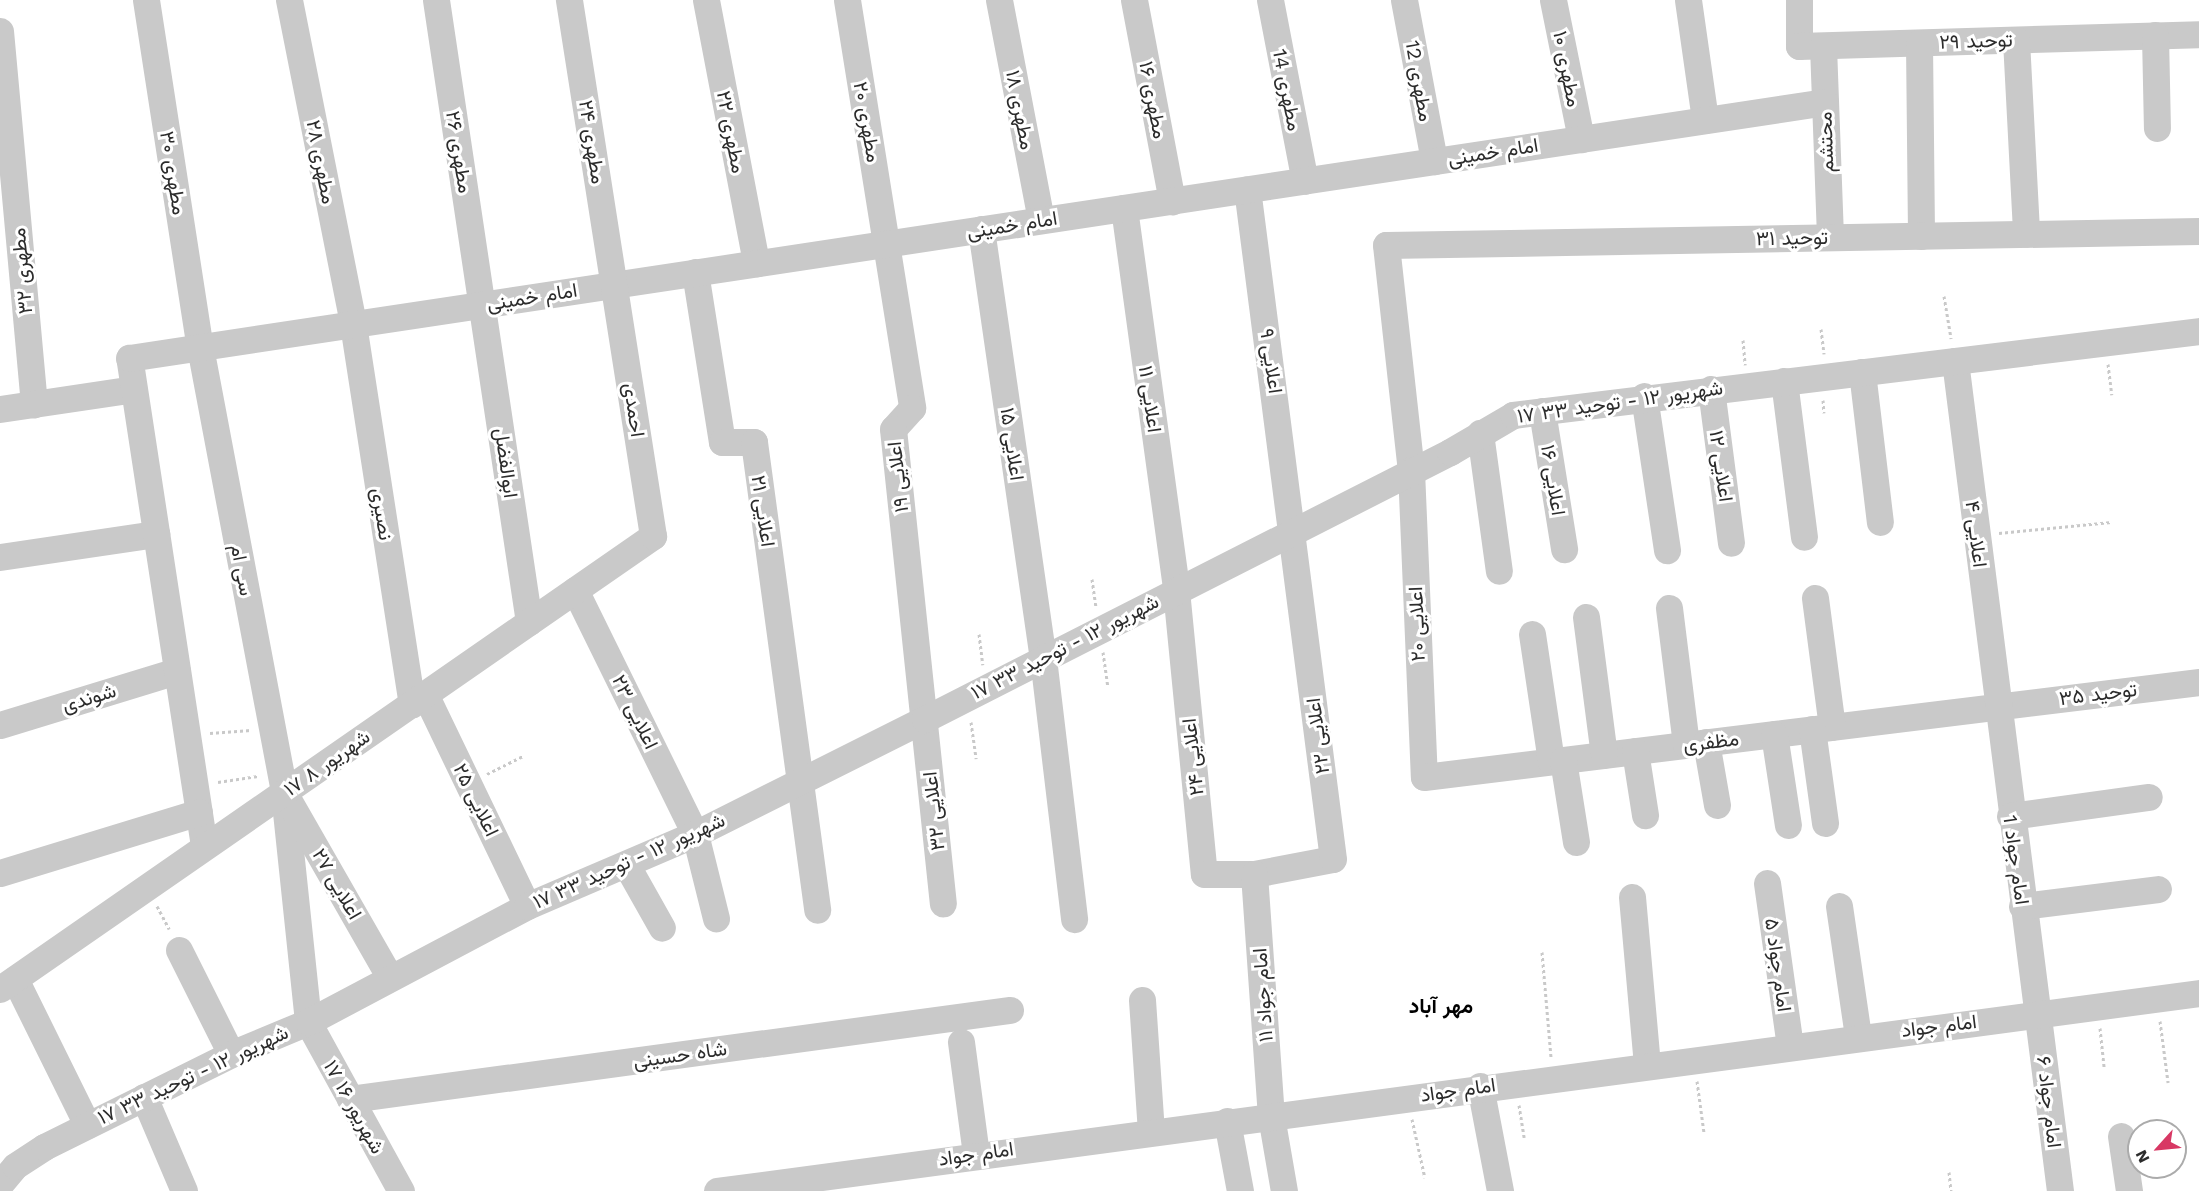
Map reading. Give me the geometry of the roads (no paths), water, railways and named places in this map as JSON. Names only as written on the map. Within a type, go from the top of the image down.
[{"type":"street","name":"مطهری ۳۰","points":[[146,0],[200,347]]},
{"type":"street","name":"مطهری ۲۸","points":[[289,0],[353,324]]},
{"type":"street","name":"مطهری ۲۶","points":[[436,0],[483,304]]},
{"type":"street","name":"مطهری ۲۴","points":[[569,0],[615,284]]},
{"type":"street","name":"مطهری ۲۲","points":[[706,0],[756,263]]},
{"type":"street","name":"مطهری ۲۰","points":[[847,0],[888,243]]},
{"type":"street","name":"مطهری ۱۸","points":[[999,0],[1041,220]]},
{"type":"street","name":"مطهری ۱۶","points":[[1134,0],[1172,201]]},
{"type":"street","name":"مطهری 14","points":[[1270,0],[1305,181]]},
{"type":"street","name":"مطهری 12","points":[[1404,0],[1434,161]]},
{"type":"street","name":"مطهری ۱۰","points":[[1553,0],[1581,139]]},
{"type":"street","points":[[1688,0],[1706,120]]},
{"type":"street","name":"توحید ۲۹","points":[[1799,0],[1798,46],[2199,34]]},
{"type":"street","name":"مطهری ۳۲","points":[[0,31],[34,404]]},
{"type":"street","points":[[2155,35],[2157,128]]},
{"type":"street","points":[[2016,40],[2026,234]]},
{"type":"street","points":[[1919,43],[1921,236]]},
{"type":"street","name":"محتشم","points":[[1823,46],[1830,237]]},
{"type":"street","name":"امام خمینی","points":[[134,388],[129,358],[1825,102]]},
{"type":"street","name":"اعلایی ۹","points":[[1247,189],[1294,532]]},
{"type":"street","name":"اعلایی ۱۱","points":[[1124,208],[1176,590]]},
{"type":"street","name":"اعلایی ۱۵","points":[[981,229],[1043,658],[1074,919]]},
{"type":"street","name":"توحید ۳۱","points":[[1386,245],[2199,231]]},
{"type":"street","name":"اعلایی ۱۹","points":[[888,243],[912,408],[893,429],[925,719]]},
{"type":"street","name":"اعلایی ۲۰","points":[[1386,245],[1411,470],[1424,777]]},
{"type":"street","name":"اعلایی ۲۱","points":[[695,272],[722,442],[754,442],[800,782]]},
{"type":"street","name":"احمدی","points":[[615,284],[653,536]]},
{"type":"street","name":"ابوالفضل","points":[[483,304],[529,622]]},
{"type":"street","name":"نصیری","points":[[353,324],[418,699]]},
{"type":"street","name":"۱۷ شهریور ۱۲ - توحید ۳۳","points":[[0,1184],[15,1166],[87,1125],[231,1054],[308,1022],[389,976],[527,906],[695,834],[800,782],[1294,532],[1514,415],[1644,396],[2199,331]]},
{"type":"street","name":"سی ام","points":[[200,347],[283,783]]},
{"type":"street","name":"اعلایی ۴","points":[[1955,361],[1997,706]]},
{"type":"street","points":[[1862,372],[1880,522]]},
{"type":"street","points":[[1784,381],[1804,537]]},
{"type":"street","points":[[0,409],[134,388],[204,846]]},
{"type":"street","name":"اعلایی ۱۲","points":[[1711,389],[1731,543]]},
{"type":"street","points":[[1644,396],[1667,550]]},
{"type":"street","name":"اعلایی ۱۶","points":[[1542,411],[1564,549]]},
{"type":"street","points":[[1480,433],[1499,570]]},
{"type":"street","name":"اعلایی ۲۲","points":[[1254,874],[1333,859],[1294,532]]},
{"type":"street","points":[[0,557],[156,534]]},
{"type":"street","name":"۱۷ شهریور ۸","points":[[7,984],[204,846],[283,783],[418,699],[653,536]]},
{"type":"street","name":"اعلایی ۲۳","points":[[575,590],[695,834],[717,918]]},
{"type":"street","name":"اعلایی ۲۴","points":[[1176,590],[1204,874],[1254,874]]},
{"type":"street","points":[[1815,598],[1825,823]]},
{"type":"street","points":[[1669,608],[1696,743],[1717,805]]},
{"type":"street","points":[[1586,617],[1604,755]]},
{"type":"street","points":[[1532,634],[1557,761],[1576,842]]},
{"type":"street","name":"شوندی","points":[[0,725],[177,671]]},
{"type":"street","name":"توحید ۳۵","points":[[1997,706],[2199,682]]},
{"type":"street","name":"اعلایی ۲۵","points":[[418,699],[468,783],[527,906]]},
{"type":"street","name":"مظفری","points":[[1424,777],[1997,706]]},
{"type":"street","name":"امام جواد 1","points":[[1997,706],[2037,1013]]},
{"type":"street","name":"اعلایی ۳۲","points":[[925,719],[943,903]]},
{"type":"street","points":[[1774,734],[1788,825]]},
{"type":"street","points":[[1635,751],[1645,815]]},
{"type":"street","points":[[800,782],[818,910]]},
{"type":"street","points":[[283,783],[308,1022]]},
{"type":"street","name":"اعلایی ۲۷","points":[[283,783],[389,976]]},
{"type":"street","points":[[2010,816],[2149,797]]},
{"type":"street","points":[[0,873],[197,799]]},
{"type":"street","points":[[626,864],[662,928]]},
{"type":"street","name":"امام جواد ۱۱","points":[[1254,874],[1271,1116],[1284,1191]]},
{"type":"street","name":"امام جواد ۵","points":[[1767,883],[1790,1046]]},
{"type":"street","points":[[2022,906],[2158,889]]},
{"type":"street","points":[[1632,897],[1647,1065]]},
{"type":"street","points":[[1839,906],[1858,1037]]},
{"type":"street","points":[[179,950],[231,1054]]},
{"type":"street","points":[[7,984],[87,1125]]},
{"type":"street","name":"امام جواد","points":[[717,1191],[1480,1086],[2199,993]]},
{"type":"street","points":[[1142,1000],[1151,1131]]},
{"type":"street","name":"شاه حسینی","points":[[350,1099],[1010,1010]]},
{"type":"street","name":"امام جواد ۶","points":[[2037,1013],[2060,1191]]},
{"type":"street","name":"۱۷ شهریور ۱۶","points":[[308,1022],[401,1191]]},
{"type":"street","points":[[961,1042],[976,1154]]},
{"type":"street","points":[[1480,1086],[1500,1191]]},
{"type":"street","points":[[144,1097],[184,1191]]},
{"type":"street","points":[[1227,1121],[1240,1191]]},
{"type":"street","points":[[2121,1136],[2129,1191]]},
{"type":"district","name":"مهر آباد","points":[[1441,1006]]}]
